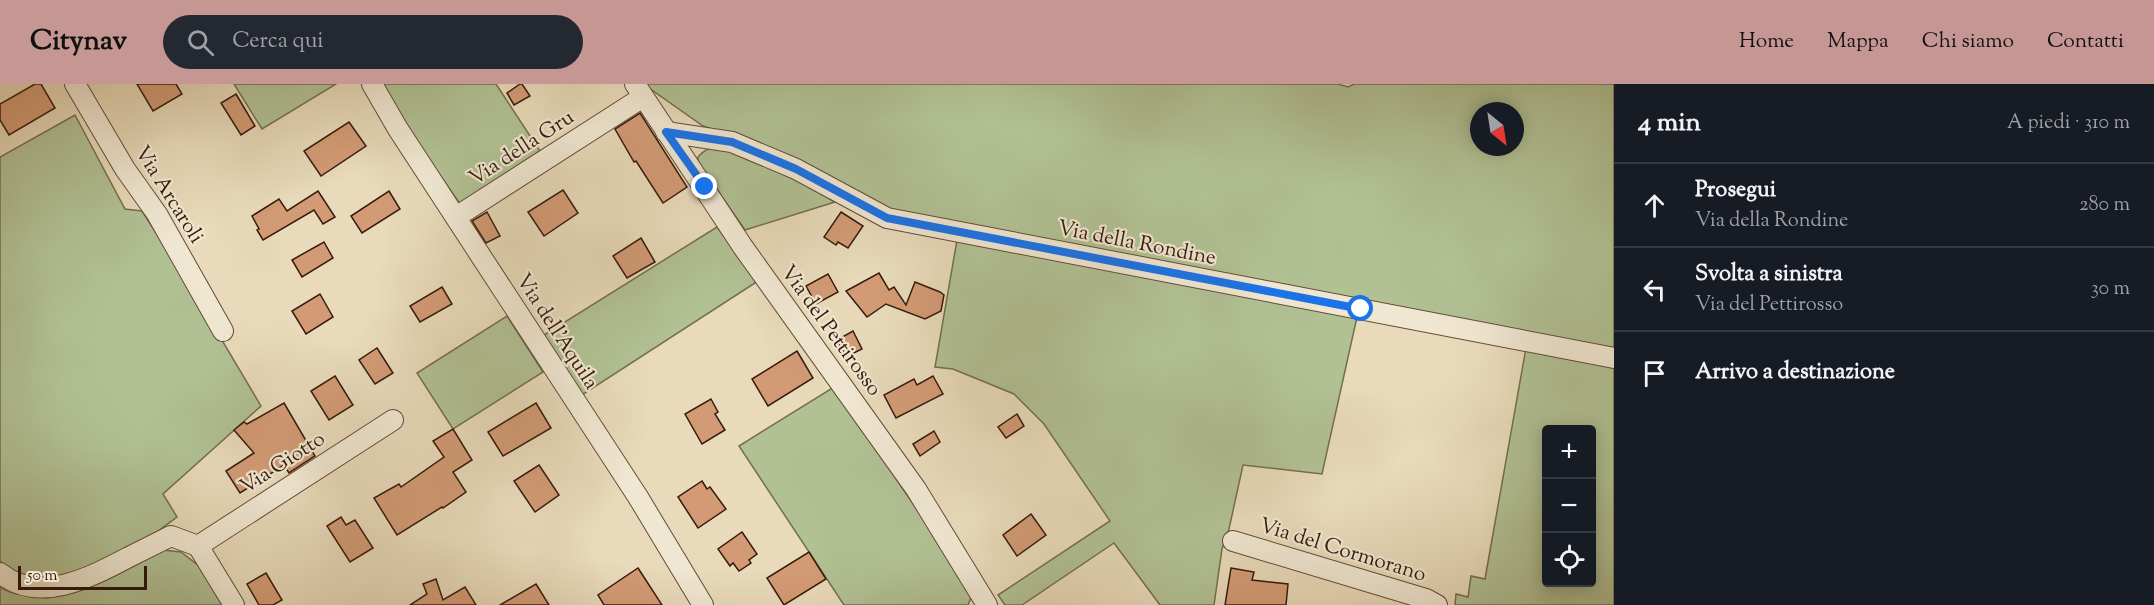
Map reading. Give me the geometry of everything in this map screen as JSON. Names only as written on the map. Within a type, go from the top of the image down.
[{"type":"street","name":"Via Arcaroli","points":[[75,84],[124,169],[158,214],[223,331]]},
{"type":"street","name":"Via dell'Aquila","points":[[372,84],[398,129],[638,497],[703,605]]},
{"type":"street","name":"Via della Gru","points":[[456,217],[639,91]]},
{"type":"street","name":"Via del Pettirosso","points":[[639,91],[743,248],[916,489],[987,605]]},
{"type":"street","name":"Via della Rondine","points":[[666,132],[732,142],[796,169],[887,218],[1614,358]]},
{"type":"street","name":"Via Giotto","points":[[198,546],[393,420]]},
{"type":"street","points":[[0,573],[12,585],[48,590],[64,588],[91,578],[171,536],[198,546],[234,605]]},
{"type":"street","name":"Via del Cormorano","points":[[1233,541],[1426,599],[1437,605]]},
{"type":"green space","points":[[234,84],[336,84],[262,129]]},
{"type":"green space","points":[[380,84],[496,84],[540,151],[460,204],[404,124]]},
{"type":"green space","points":[[646,84],[1338,84],[1348,87],[1354,84],[1614,84],[1614,354],[891,213],[732,136],[703,126]]},
{"type":"green space","points":[[75,115],[125,209],[142,211],[261,406],[163,494],[177,517],[158,531],[64,580],[16,576],[0,561],[0,157]]},
{"type":"green space","points":[[723,146],[793,176],[835,202],[745,230],[698,162],[698,157],[707,150]]},
{"type":"green space","points":[[717,227],[758,281],[582,395],[544,335]]},
{"type":"green space","points":[[957,240],[1357,317],[1322,474],[1243,465],[1229,529],[1222,549],[1214,605],[1160,605],[1114,543],[1022,605],[1005,605],[998,595],[1110,521],[1044,424],[1014,394],[953,369],[935,367]]},
{"type":"green space","points":[[507,316],[543,372],[453,429],[417,373]]},
{"type":"green space","points":[[1526,348],[1614,367],[1614,605],[1455,605],[1456,594],[1468,597],[1471,576],[1485,579]]},
{"type":"green space","points":[[834,387],[949,557],[972,595],[968,605],[844,605],[739,446]]},
{"type":"green space","points":[[163,550],[181,552],[199,566],[222,605],[0,605],[0,587],[17,594],[36,596],[74,591],[129,569]]},
{"type":"building","points":[[35,84],[41,84],[55,108],[9,135],[0,120],[0,104]]},
{"type":"building","points":[[137,84],[176,84],[182,94],[153,111]]},
{"type":"building","points":[[520,84],[530,96],[514,105],[507,93]]},
{"type":"building","points":[[236,94],[255,126],[241,135],[221,103]]},
{"type":"building","points":[[640,113],[687,187],[663,203],[636,161],[634,162],[615,129]]},
{"type":"building","points":[[349,122],[366,146],[321,176],[304,151]]},
{"type":"building","points":[[563,190],[578,213],[544,236],[528,212]]},
{"type":"building","points":[[318,191],[335,217],[323,224],[314,210],[263,240],[252,216],[279,199],[287,211]]},
{"type":"building","points":[[389,191],[400,209],[362,233],[351,216]]},
{"type":"building","points":[[487,212],[500,236],[486,243],[472,221]]},
{"type":"building","points":[[841,212],[863,226],[848,248],[838,242],[836,245],[824,237]]},
{"type":"building","points":[[641,238],[655,262],[627,278],[613,256]]},
{"type":"building","points":[[324,242],[333,258],[302,277],[292,260]]},
{"type":"building","points":[[879,273],[889,290],[894,287],[906,305],[915,282],[940,292],[944,295],[941,311],[925,319],[886,304],[867,317],[846,291]]},
{"type":"building","points":[[828,274],[838,292],[816,304],[806,286]]},
{"type":"building","points":[[442,287],[452,304],[420,322],[410,306]]},
{"type":"building","points":[[320,294],[333,317],[306,334],[292,311]]},
{"type":"building","points":[[853,331],[862,349],[846,357],[837,340]]},
{"type":"building","points":[[377,348],[393,373],[375,384],[359,360]]},
{"type":"building","points":[[797,351],[813,378],[768,406],[752,379]]},
{"type":"building","points":[[335,376],[353,405],[329,420],[311,391]]},
{"type":"building","points":[[933,376],[943,394],[896,418],[884,395],[914,379],[917,385]]},
{"type":"building","points":[[711,399],[718,412],[715,414],[725,430],[702,444],[685,414]]},
{"type":"building","points":[[284,403],[315,456],[289,473],[284,465],[240,493],[226,471],[254,453],[234,430],[244,422],[247,424]]},
{"type":"building","points":[[536,403],[551,428],[503,456],[488,432]]},
{"type":"building","points":[[1017,414],[1024,426],[1006,438],[998,427]]},
{"type":"building","points":[[453,429],[472,460],[453,472],[466,492],[397,535],[374,498],[399,484],[401,487],[444,457],[433,441]]},
{"type":"building","points":[[934,431],[940,442],[920,456],[913,444]]},
{"type":"building","points":[[539,465],[559,495],[535,512],[514,481]]},
{"type":"building","points":[[702,481],[707,489],[710,487],[726,509],[698,528],[678,497]]},
{"type":"building","points":[[1031,514],[1046,535],[1017,556],[1003,535]]},
{"type":"building","points":[[341,517],[346,525],[355,520],[373,548],[350,562],[327,526]]},
{"type":"building","points":[[742,532],[757,554],[749,560],[751,563],[739,571],[733,563],[730,566],[718,549]]},
{"type":"building","points":[[809,552],[826,579],[784,605],[767,578]]},
{"type":"building","points":[[638,568],[662,605],[604,605],[598,595]]},
{"type":"building","points":[[1231,568],[1254,572],[1252,580],[1288,584],[1286,605],[1225,605]]},
{"type":"building","points":[[266,573],[282,600],[273,605],[259,605],[247,584]]},
{"type":"building","points":[[436,579],[443,600],[465,587],[476,605],[410,605],[427,594],[423,584]]},
{"type":"building","points":[[536,584],[549,605],[500,605]]},
{"type":"route","points":[[705,187],[666,132],[732,142],[796,169],[887,218],[1361,309]]}]
